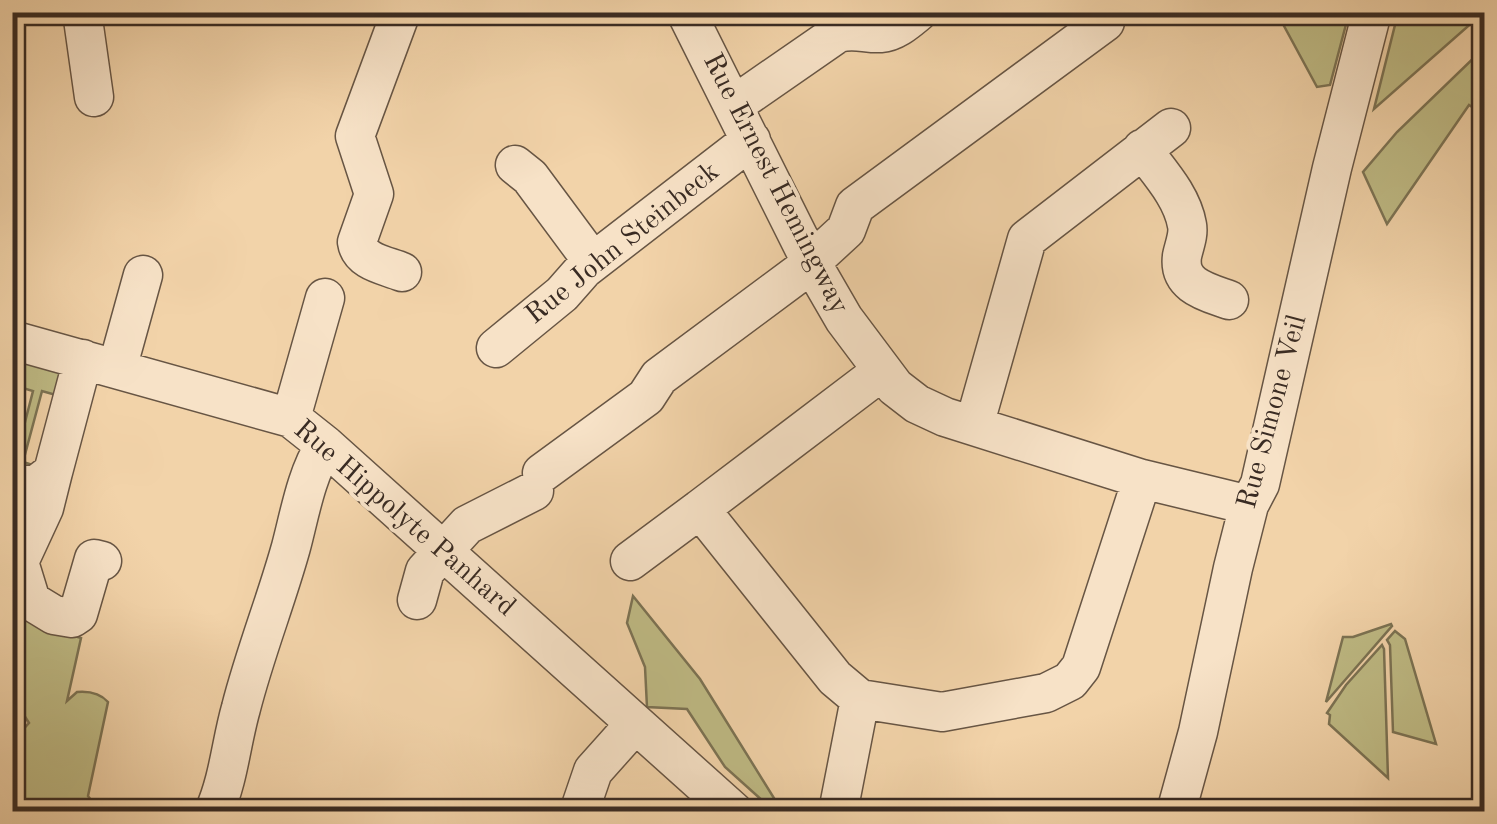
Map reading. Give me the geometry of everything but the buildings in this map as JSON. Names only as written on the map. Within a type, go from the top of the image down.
[{"type":"street","points":[[82,12],[94,97]]},
{"type":"street","points":[[402,12],[355,136],[374,194],[357,242],[358,250],[365,257],[402,272]]},
{"type":"street","name":"Rue Ernest Hemingway","points":[[686,12],[811,262],[844,320],[895,387],[917,404],[974,426],[1142,479],[1249,506]]},
{"type":"street","points":[[734,105],[838,33],[856,30],[882,34],[893,31],[918,12]]},
{"type":"street","name":"Rue Simone Veil","points":[[1176,812],[1249,506],[1260,484],[1372,12]]},
{"type":"street","points":[[417,600],[425,571],[467,526],[538,482],[646,398],[659,377],[810,263],[846,230],[854,206],[1105,22]]},
{"type":"street","points":[[974,426],[1027,239],[1157,138],[1187,224],[1182,259],[1185,276],[1199,290],[1230,300]]},
{"type":"street","name":"Rue John Steinbeck","points":[[496,348],[562,294],[593,262],[751,140]]},
{"type":"street","points":[[515,165],[530,177],[593,262]]},
{"type":"street","points":[[102,561],[94,559],[78,614],[72,618],[54,615],[31,601],[19,562],[44,508],[53,472],[144,274]]},
{"type":"street","points":[[290,418],[325,298]]},
{"type":"street","name":"Rue Hippolyte Panhard","points":[[12,340],[290,418],[326,445],[734,812]]},
{"type":"street","points":[[630,561],[882,370]]},
{"type":"street","points":[[214,812],[226,787],[235,730],[260,639],[272,616],[310,481],[326,445]]},
{"type":"street","points":[[12,486],[36,485],[53,472]]},
{"type":"street","points":[[700,509],[835,678],[860,699],[942,712],[1046,692],[1070,681],[1081,667],[1142,479]]},
{"type":"street","points":[[838,812],[860,699]]},
{"type":"street","points":[[578,812],[593,771],[635,724]]},
{"type":"shaded area","points":[[1277,13],[1349,13],[1330,85],[1317,87]]},
{"type":"shaded area","points":[[1398,13],[1483,13],[1374,109]]},
{"type":"shaded area","points":[[1484,48],[1484,71],[1480,78],[1484,82],[1484,106],[1480,112],[1469,105],[1387,224],[1363,172],[1397,132]]},
{"type":"shaded area","points":[[12,358],[61,370],[63,397],[42,391],[23,462],[39,467],[13,478],[13,457],[33,391],[13,385]]},
{"type":"shaded area","points":[[633,596],[700,679],[782,811],[774,811],[725,767],[687,709],[647,707],[645,667],[627,623]]},
{"type":"shaded area","points":[[13,616],[81,638],[67,701],[77,692],[86,692],[108,702],[88,796],[99,811],[13,811],[13,741],[29,723],[12,694],[18,700],[20,689],[13,675]]},
{"type":"shaded area","points":[[1392,626],[1326,702],[1343,637]]},
{"type":"shaded area","points":[[1395,631],[1405,639],[1436,744],[1393,732],[1387,640]]},
{"type":"shaded area","points":[[1382,645],[1388,778],[1329,724],[1327,713]]}]
